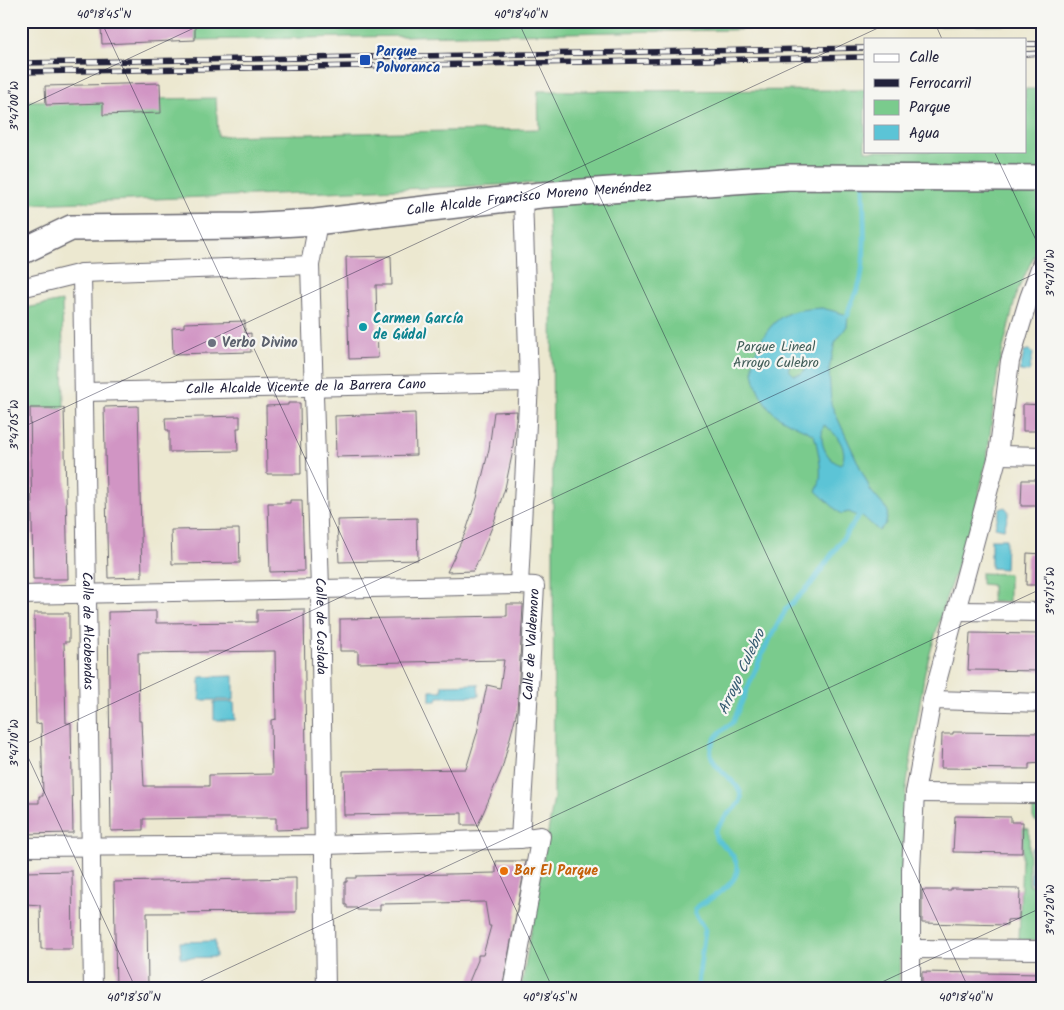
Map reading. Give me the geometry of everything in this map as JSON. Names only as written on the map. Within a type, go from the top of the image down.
[{"type":"street","name":"Calle Alcalde Francisco Moreno Menéndez","points":[[21,252],[71,228],[244,226],[315,222],[523,197],[790,177],[1043,178]]},
{"type":"street","name":"Calle de Valdemoro","points":[[520,839],[535,586],[519,585],[529,382],[523,197]]},
{"type":"street","name":"Calle de Coslada","points":[[315,222],[316,233],[310,265],[320,589],[326,989]]},
{"type":"street","points":[[911,989],[911,870],[914,793],[932,700],[998,455],[1010,361],[1036,298],[1043,260]]},
{"type":"street","points":[[21,288],[82,273],[310,265]]},
{"type":"street","name":"Calle de Alcobendas","points":[[82,273],[93,989]]},
{"type":"street","name":"Calle Alcalde Vicente de la Barrera Cano","points":[[84,392],[529,382]]},
{"type":"street","points":[[998,455],[1043,456]]},
{"type":"street","points":[[21,595],[519,585]]},
{"type":"street","points":[[956,611],[1043,612]]},
{"type":"street","points":[[932,700],[1043,703]]},
{"type":"street","points":[[914,793],[1043,794]]},
{"type":"street","points":[[21,847],[324,845],[520,839],[541,836],[512,989]]},
{"type":"street","points":[[911,950],[1043,950]]},
{"type":"green space","points":[[130,21],[1043,21],[1043,24],[195,40],[194,24],[129,25]]},
{"type":"green space","name":"Parque Lineal Arroyo Culebro","points":[[1026,89],[1043,89],[1043,237],[1017,292],[998,369],[987,459],[970,531],[945,601],[925,671],[906,789],[899,989],[521,989],[554,797],[552,279],[546,183],[33,204],[21,210],[21,101],[216,98],[218,136],[539,129],[538,91],[864,90],[864,152],[1026,152]]},
{"type":"green space","points":[[62,301],[64,408],[21,408],[21,309]]},
{"type":"green space","points":[[981,573],[1009,574],[1009,602],[992,602],[992,585],[981,584]]},
{"type":"green space","points":[[1033,803],[1043,803],[1043,818],[1040,818],[1040,822],[1036,822],[1033,818]]},
{"type":"green space","points":[[1023,828],[1029,829],[1029,885],[1043,886],[1043,940],[1019,940]]},
{"type":"water","points":[[822,308],[848,315],[847,326],[835,343],[829,369],[831,404],[871,491],[888,511],[886,523],[879,531],[860,514],[857,516],[849,512],[841,514],[816,491],[819,485],[820,471],[819,455],[814,435],[783,420],[770,409],[757,386],[753,374],[753,362],[758,346],[773,324],[789,313],[798,310]],"holes":[[[800,358],[805,363],[805,370],[801,374],[794,375],[789,370],[789,363],[793,359]],[[824,425],[833,432],[841,443],[844,454],[840,465],[830,458],[824,448],[822,443]]]},
{"type":"water","points":[[1030,350],[1033,354],[1029,372],[1020,371],[1024,352]]},
{"type":"water","points":[[1005,507],[1009,512],[1004,529],[995,527],[1000,509]]},
{"type":"water","points":[[991,539],[1006,539],[1005,569],[991,568]]},
{"type":"water","points":[[234,676],[234,700],[200,700],[200,677]]},
{"type":"water","points":[[478,684],[479,696],[438,697],[437,701],[430,701],[430,691],[442,691],[442,685]]},
{"type":"water","points":[[214,702],[234,702],[235,720],[214,720]]},
{"type":"water","points":[[1032,848],[1043,848],[1043,884],[1031,883]]},
{"type":"water","points":[[215,941],[216,957],[181,958],[180,942]]},
{"type":"building","points":[[195,24],[195,40],[102,44],[101,26]]},
{"type":"building","points":[[160,83],[161,113],[103,115],[103,103],[46,105],[45,86]]},
{"type":"building","name":"Carmen García de Gúdal","points":[[391,256],[392,285],[376,285],[378,358],[349,359],[346,257]]},
{"type":"building","name":"Verbo Divino","points":[[245,321],[245,334],[251,333],[251,352],[173,354],[172,328],[184,327],[184,323]]},
{"type":"building","points":[[288,403],[300,403],[301,474],[267,474],[266,406],[288,405]]},
{"type":"building","points":[[1023,404],[1043,405],[1043,431],[1023,431]]},
{"type":"building","points":[[138,406],[142,577],[108,578],[104,407]]},
{"type":"building","points":[[30,408],[64,408],[68,579],[33,579]]},
{"type":"building","points":[[517,411],[512,455],[505,488],[480,557],[473,571],[447,572],[466,531],[477,498],[489,449],[494,412]]},
{"type":"building","points":[[415,413],[416,455],[336,457],[335,416]]},
{"type":"building","points":[[240,416],[240,428],[237,428],[238,451],[169,452],[169,430],[166,430],[165,418]]},
{"type":"building","points":[[1022,480],[1043,480],[1043,506],[1021,506]]},
{"type":"building","points":[[290,500],[302,500],[304,571],[270,572],[268,503],[290,503]]},
{"type":"building","points":[[417,518],[418,560],[339,562],[337,520]]},
{"type":"building","points":[[239,529],[240,563],[172,564],[171,530]]},
{"type":"building","points":[[1027,553],[1043,554],[1043,585],[1026,585]]},
{"type":"building","points":[[507,604],[523,604],[517,711],[502,769],[478,825],[462,825],[462,813],[344,815],[343,771],[466,769],[477,733],[487,685],[500,688],[504,660],[358,663],[358,651],[340,651],[340,619],[507,616]]},
{"type":"building","points":[[304,609],[307,829],[276,830],[276,818],[209,818],[143,819],[143,830],[111,831],[108,612],[156,611],[156,623],[257,622],[257,610]],"holes":[[[275,651],[276,719],[271,720],[272,774],[209,775],[209,786],[144,786],[141,721],[139,721],[138,653]]]},
{"type":"building","points":[[34,613],[69,613],[69,642],[64,642],[66,723],[71,723],[73,833],[24,834],[23,803],[39,803],[39,796],[43,796],[41,723],[36,724]]},
{"type":"building","points":[[970,633],[1037,634],[1036,639],[1043,639],[1043,671],[968,670]]},
{"type":"building","points":[[953,732],[1043,733],[1043,759],[1041,763],[1029,764],[1029,769],[941,768],[942,734],[953,734]]},
{"type":"building","points":[[955,816],[1011,817],[1011,822],[1023,822],[1022,853],[953,852]]},
{"type":"building","points":[[496,861],[526,861],[502,989],[466,989],[478,960],[478,955],[483,955],[491,926],[489,926],[485,902],[380,904],[380,910],[357,910],[357,908],[347,908],[347,905],[345,905],[345,882],[347,882],[347,878],[356,878],[356,876],[496,873]]},
{"type":"building","points":[[72,871],[73,949],[41,949],[40,905],[26,904],[25,872]]},
{"type":"building","points":[[296,878],[296,912],[147,913],[148,989],[116,989],[114,882]]},
{"type":"building","points":[[951,888],[1020,889],[1019,919],[1007,920],[1007,925],[922,923],[922,890],[951,890]]},
{"type":"building","points":[[922,972],[1043,974],[1043,989],[922,989]]},
{"type":"waterway","name":"Arroyo Culebro","points":[[844,318],[848,315],[861,278],[863,266],[863,185]]},
{"type":"waterway","name":"Arroyo Culebro","points":[[698,989],[705,930],[695,914],[695,909],[728,886],[737,872],[734,857],[716,839],[715,831],[740,802],[741,793],[712,759],[711,748],[717,736],[733,722],[763,652],[786,609],[812,583],[860,514],[859,509]]},
{"type":"railway","points":[[1026,44],[1043,44]]},
{"type":"railway","points":[[21,63],[864,48]]},
{"type":"railway","points":[[1026,54],[1043,53]]},
{"type":"railway","points":[[21,72],[864,57]]},
{"type":"place","name":"Parque Polvoranca","points":[[365,60]]},
{"type":"place","name":"Carmen García de Gúdal","points":[[363,327]]},
{"type":"place","name":"Verbo Divino","points":[[212,343]]},
{"type":"place","name":"Bar El Parque","points":[[504,871]]}]
